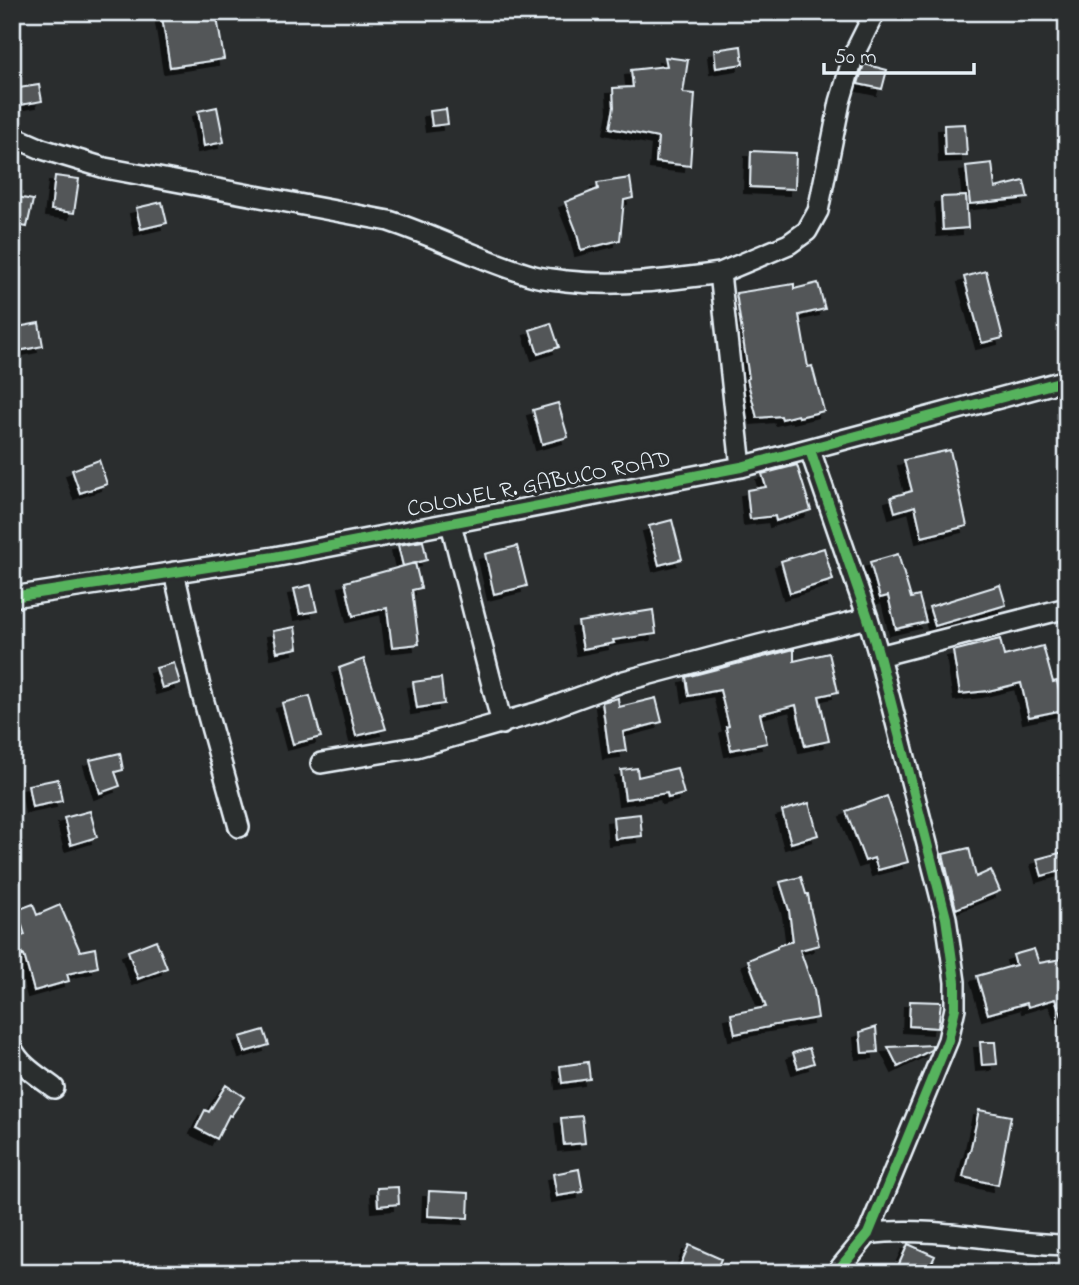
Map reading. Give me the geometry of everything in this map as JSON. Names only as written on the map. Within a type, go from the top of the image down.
[{"type":"street","points":[[12,136],[42,149],[104,168],[389,221],[536,277],[613,284],[720,273],[789,244],[807,231],[818,211],[840,102],[854,54],[875,12]]},
{"type":"street","points":[[720,273],[741,467]]},
{"type":"street","name":"COLONEL R. GABUCO ROAD","points":[[12,597],[274,557],[741,467],[1067,380]]},
{"type":"street","points":[[810,450],[879,656],[946,918],[955,982],[955,1008],[948,1040],[868,1234],[836,1273]]},
{"type":"street","points":[[451,524],[502,724]]},
{"type":"street","points":[[174,572],[201,691],[239,827]]},
{"type":"street","points":[[879,656],[1067,608]]},
{"type":"street","points":[[321,763],[416,747],[502,724],[624,681],[868,618]]},
{"type":"street","points":[[12,1048],[28,1068],[54,1088]]},
{"type":"street","points":[[868,1234],[893,1230],[964,1234],[1046,1245],[1067,1245]]},
{"type":"building","points":[[173,12],[216,12],[224,59],[170,67],[162,17],[173,15]]},
{"type":"building","points":[[741,46],[743,64],[716,68],[714,50]]},
{"type":"building","points":[[665,57],[688,60],[683,93],[695,94],[690,166],[656,162],[658,138],[610,128],[614,107],[613,88],[633,87],[631,70],[667,66]]},
{"type":"building","points":[[864,64],[887,70],[882,89],[858,84]]},
{"type":"building","points":[[39,85],[42,101],[15,106],[12,89]]},
{"type":"building","points":[[217,107],[224,142],[204,146],[198,111]]},
{"type":"building","points":[[446,109],[448,124],[432,126],[430,111]]},
{"type":"building","points":[[965,124],[967,155],[945,156],[944,125]]},
{"type":"building","points":[[751,151],[796,153],[795,189],[750,187]]},
{"type":"building","points":[[992,163],[995,188],[1024,181],[1028,198],[970,204],[966,166]]},
{"type":"building","points":[[55,176],[79,179],[74,213],[51,210]]},
{"type":"building","points":[[630,178],[633,198],[624,200],[620,240],[581,250],[565,202],[598,189],[597,183]]},
{"type":"building","points":[[12,196],[33,200],[27,227],[12,224]]},
{"type":"building","points":[[966,196],[968,228],[943,230],[941,197]]},
{"type":"building","points":[[162,202],[167,223],[141,229],[136,208]]},
{"type":"building","points":[[986,271],[1003,338],[982,343],[964,277]]},
{"type":"building","points":[[818,283],[825,309],[799,315],[808,367],[812,366],[824,411],[782,419],[781,416],[757,418],[747,379],[749,378],[736,293],[794,284],[794,289]]},
{"type":"building","points":[[39,323],[43,346],[18,351],[12,328]]},
{"type":"building","points":[[551,323],[559,347],[538,354],[530,330]]},
{"type":"building","points":[[558,403],[568,437],[542,444],[533,410]]},
{"type":"building","points":[[950,450],[967,526],[922,537],[915,506],[895,512],[891,497],[912,491],[904,460]]},
{"type":"building","points":[[99,460],[107,484],[80,493],[72,470]]},
{"type":"building","points":[[797,465],[811,510],[776,521],[775,516],[750,519],[747,490],[766,487],[762,474]]},
{"type":"building","points":[[672,520],[682,559],[659,565],[649,526]]},
{"type":"building","points":[[423,541],[427,560],[403,566],[398,545]]},
{"type":"building","points":[[517,546],[527,586],[494,594],[485,554]]},
{"type":"building","points":[[824,548],[833,580],[790,593],[781,561]]},
{"type":"building","points":[[898,554],[911,598],[919,596],[926,622],[896,629],[888,596],[880,598],[870,562]]},
{"type":"building","points":[[415,563],[421,588],[412,590],[419,644],[392,647],[387,608],[353,616],[345,582]]},
{"type":"building","points":[[311,585],[317,611],[300,614],[294,589]]},
{"type":"building","points":[[1000,585],[1006,605],[935,626],[929,607]]},
{"type":"building","points":[[653,610],[656,634],[613,640],[614,643],[583,649],[578,622]]},
{"type":"building","points":[[295,627],[298,648],[277,652],[273,631]]},
{"type":"building","points":[[1000,639],[1004,656],[1043,646],[1053,682],[1057,681],[1063,710],[1029,717],[1021,683],[960,694],[953,651]]},
{"type":"building","points":[[794,649],[794,661],[829,653],[838,692],[819,696],[829,741],[805,746],[796,705],[760,714],[767,743],[731,750],[726,727],[729,726],[720,690],[689,696],[686,677]]},
{"type":"building","points":[[364,659],[386,729],[356,736],[339,668]]},
{"type":"building","points":[[174,663],[180,683],[162,688],[156,668]]},
{"type":"building","points":[[441,678],[444,704],[417,708],[413,682]]},
{"type":"building","points":[[310,696],[321,737],[293,744],[282,703]]},
{"type":"building","points":[[618,698],[619,707],[656,698],[662,722],[623,732],[626,751],[609,753],[602,702]]},
{"type":"building","points":[[120,753],[123,770],[115,772],[120,786],[100,793],[90,760]]},
{"type":"building","points":[[637,768],[638,777],[677,768],[684,794],[668,798],[667,793],[625,799],[621,770]]},
{"type":"building","points":[[58,779],[62,801],[32,807],[28,785]]},
{"type":"building","points":[[887,796],[908,862],[878,870],[874,858],[865,861],[846,811]]},
{"type":"building","points":[[809,803],[818,835],[791,843],[782,811]]},
{"type":"building","points":[[90,811],[97,837],[71,845],[64,818]]},
{"type":"building","points":[[640,814],[642,836],[615,839],[613,817]]},
{"type":"building","points":[[969,848],[976,877],[991,870],[1000,891],[956,909],[943,854]]},
{"type":"building","points":[[1067,851],[1067,869],[1042,876],[1037,859]]},
{"type":"building","points":[[801,877],[808,894],[819,945],[800,950],[814,990],[818,1018],[735,1034],[731,1014],[766,1007],[748,960],[793,941],[789,910],[780,882]]},
{"type":"building","points":[[33,904],[37,915],[60,905],[80,951],[95,948],[98,967],[67,974],[69,981],[34,991],[17,937],[25,935],[17,910]]},
{"type":"building","points":[[156,940],[167,968],[138,979],[128,951]]},
{"type":"building","points":[[1034,949],[1039,963],[1067,958],[1067,1028],[1055,999],[1028,1007],[1027,1003],[988,1014],[977,976],[1016,965],[1013,955]]},
{"type":"building","points":[[910,1001],[941,1002],[938,1028],[909,1026]]},
{"type":"building","points":[[876,1027],[878,1052],[862,1053],[860,1032]]},
{"type":"building","points":[[264,1030],[269,1045],[245,1052],[240,1037]]},
{"type":"building","points":[[980,1042],[995,1042],[997,1064],[982,1065]]},
{"type":"building","points":[[933,1045],[931,1050],[898,1067],[888,1047]]},
{"type":"building","points":[[809,1048],[814,1063],[798,1068],[793,1053]]},
{"type":"building","points":[[588,1062],[590,1079],[562,1083],[560,1066]]},
{"type":"building","points":[[226,1085],[244,1097],[231,1116],[229,1115],[217,1139],[196,1128],[205,1110],[209,1112]]},
{"type":"building","points":[[979,1110],[1011,1116],[998,1185],[963,1177]]},
{"type":"building","points":[[582,1116],[585,1143],[564,1145],[561,1118]]},
{"type":"building","points":[[579,1169],[583,1192],[557,1196],[553,1174]]},
{"type":"building","points":[[398,1187],[399,1204],[378,1206],[377,1188]]},
{"type":"building","points":[[429,1191],[469,1193],[468,1218],[428,1216]]},
{"type":"building","points":[[908,1244],[935,1256],[927,1273],[895,1273]]},
{"type":"building","points":[[689,1245],[721,1259],[715,1273],[694,1273],[680,1266]]},
{"type":"cycle path","points":[[12,597],[274,557],[741,467],[1067,380]]},
{"type":"cycle path","points":[[810,450],[879,656],[946,918],[955,982],[955,1008],[948,1040],[868,1234],[836,1273]]}]
